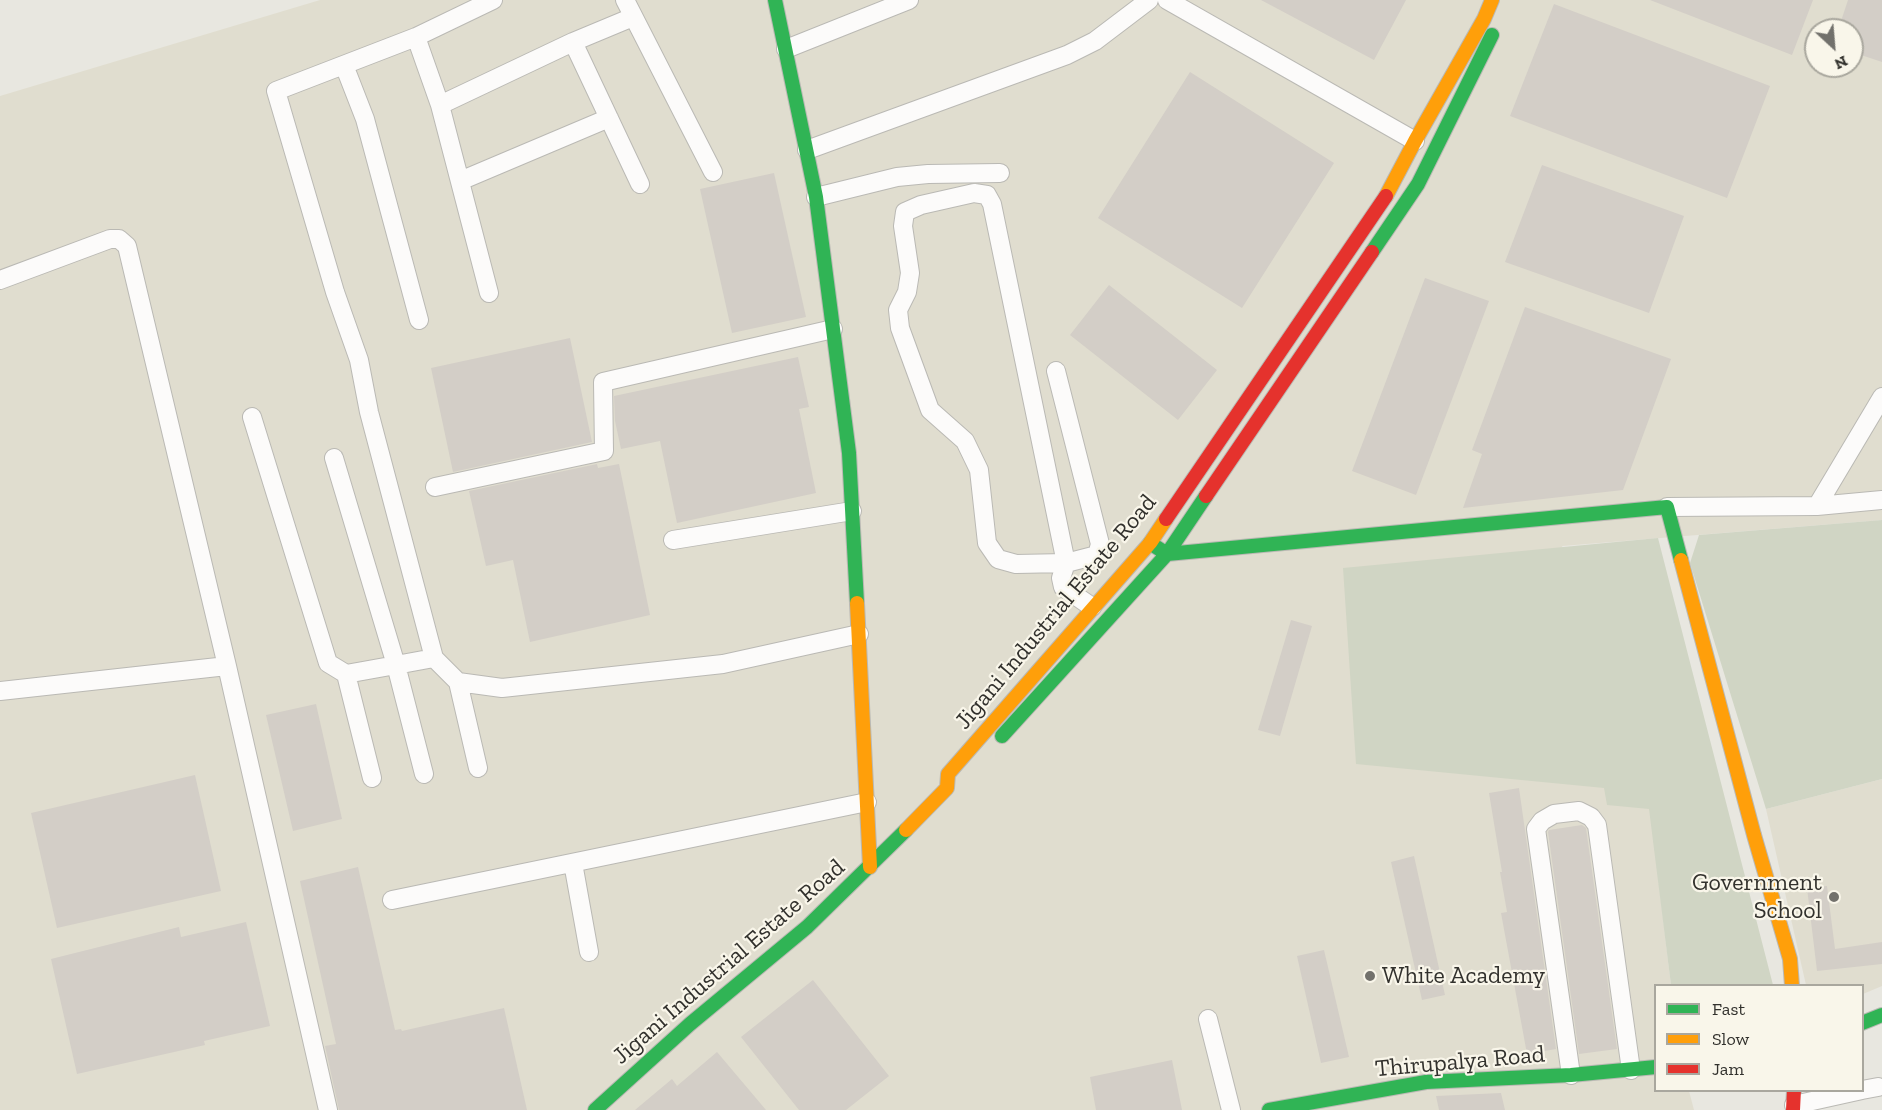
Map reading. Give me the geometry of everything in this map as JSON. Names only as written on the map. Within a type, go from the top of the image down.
[{"type":"main road","points":[[775,0],[816,197],[849,453],[870,867]]},
{"type":"main road","name":"Jigani Industrial Estate Road","points":[[595,1110],[690,1024],[807,927],[952,785],[948,774],[1150,543],[1392,188],[1415,141],[1484,19],[1492,0]]},
{"type":"main road","name":"Jigani Industrial Estate Road","points":[[995,744],[1167,554],[1418,184],[1498,23]]},
{"type":"main road","points":[[1150,543],[1167,554],[1667,507],[1754,834],[1790,959],[1792,984]]},
{"type":"main road","points":[[1864,1023],[1882,1015]]},
{"type":"main road","name":"Thirupalya Road","points":[[1269,1110],[1426,1083],[1571,1075],[1654,1067]]},
{"type":"street","points":[[478,768],[458,682],[434,657],[369,412],[358,360],[335,292],[276,91],[416,37],[493,0]]},
{"type":"street","points":[[625,0],[713,172]]},
{"type":"street","points":[[786,49],[909,0]]},
{"type":"street","points":[[807,150],[1067,55],[1095,41],[1149,0]]},
{"type":"street","points":[[1167,0],[1415,141]]},
{"type":"street","points":[[440,105],[573,42],[633,17]]},
{"type":"street","points":[[416,37],[440,105],[489,293]]},
{"type":"street","points":[[573,42],[640,184]]},
{"type":"street","points":[[344,65],[365,119],[419,320]]},
{"type":"street","points":[[460,181],[609,118]]},
{"type":"street","points":[[816,197],[897,177],[1000,173]]},
{"type":"street","points":[[1056,371],[1100,544],[1096,555],[1066,563],[1016,564],[998,559],[987,543],[979,470],[965,441],[930,410],[900,328],[898,310],[907,292],[910,273],[903,226],[905,212],[921,205],[974,193],[987,195],[992,204],[1066,563],[1061,578],[1063,587],[1092,607]]},
{"type":"street","points":[[0,280],[110,239],[119,239],[127,246],[227,666],[328,1110]]},
{"type":"street","points":[[435,487],[604,451],[603,382],[833,329]]},
{"type":"street","points":[[1817,506],[1882,397]]},
{"type":"street","points":[[252,417],[328,663],[346,674],[434,657]]},
{"type":"street","points":[[334,458],[396,665],[424,774]]},
{"type":"street","points":[[1667,507],[1817,506],[1882,500]]},
{"type":"street","points":[[673,540],[852,511]]},
{"type":"street","points":[[458,682],[502,688],[723,664],[859,634]]},
{"type":"street","points":[[0,692],[227,666]]},
{"type":"street","points":[[346,674],[372,778]]},
{"type":"street","points":[[392,900],[867,802]]},
{"type":"street","points":[[1571,1075],[1536,829],[1542,821],[1554,814],[1579,811],[1591,817],[1597,825],[1631,1070]]},
{"type":"street","points":[[573,863],[589,952]]},
{"type":"street","points":[[1208,1019],[1231,1110]]},
{"type":"street","points":[[1794,1102],[1851,1092]]},
{"type":"shaded area","points":[[320,0],[1882,0],[1882,520],[1562,546],[1650,809],[1671,984],[1654,984],[1654,1092],[1689,1092],[1694,1110],[0,1110],[0,96]]},
{"type":"shaded area","name":"Government School","points":[[1882,779],[1882,986],[1864,994],[1864,984],[1806,984],[1766,809]]},
{"type":"green space","points":[[1882,520],[1882,779],[1766,809],[1690,563],[1699,535]]},
{"type":"green space","points":[[1658,538],[1773,984],[1671,984],[1649,809],[1607,805],[1604,788],[1356,764],[1343,568]]},
{"type":"building","points":[[1261,0],[1406,0],[1374,60]]},
{"type":"building","points":[[1650,0],[1813,0],[1806,18],[1804,18],[1792,55]]},
{"type":"building","points":[[1848,0],[1882,0],[1882,62],[1864,56],[1864,18],[1842,18]]},
{"type":"building","points":[[1554,4],[1770,86],[1727,198],[1510,116]]},
{"type":"building","points":[[1190,72],[1334,163],[1242,308],[1098,218]]},
{"type":"building","points":[[1542,165],[1684,216],[1649,313],[1505,262]]},
{"type":"building","points":[[774,173],[806,317],[732,333],[700,189]]},
{"type":"building","points":[[1425,278],[1489,301],[1416,495],[1352,471]]},
{"type":"building","points":[[1109,285],[1217,370],[1178,420],[1070,335]]},
{"type":"building","points":[[1525,307],[1671,359],[1623,490],[1463,508],[1482,454],[1472,450]]},
{"type":"building","points":[[570,338],[592,442],[453,472],[431,368]]},
{"type":"building","points":[[798,357],[809,407],[799,409],[816,493],[677,523],[660,441],[621,449],[615,421],[614,396]]},
{"type":"building","points":[[597,464],[598,468],[619,464],[650,615],[530,642],[513,560],[486,566],[469,491]]},
{"type":"building","points":[[1291,620],[1312,626],[1280,736],[1258,730]]},
{"type":"building","points":[[316,704],[342,819],[293,831],[266,715]]},
{"type":"building","points":[[195,775],[221,891],[57,928],[31,813]]},
{"type":"building","points":[[1519,788],[1556,1049],[1527,1054],[1501,913],[1507,912],[1489,793]]},
{"type":"building","points":[[1582,825],[1586,828],[1617,1049],[1579,1054],[1548,832]]},
{"type":"building","points":[[1414,856],[1445,995],[1422,1000],[1391,862]]},
{"type":"building","points":[[358,867],[395,1030],[401,1029],[402,1031],[504,1008],[527,1110],[339,1110],[325,1046],[336,1044],[300,881]]},
{"type":"building","points":[[1827,886],[1835,949],[1882,942],[1882,964],[1817,971],[1807,888]]},
{"type":"building","points":[[246,922],[270,1026],[204,1041],[205,1045],[77,1074],[51,959],[179,927],[181,937]]},
{"type":"building","points":[[1324,950],[1349,1057],[1321,1063],[1297,956]]},
{"type":"building","points":[[813,980],[889,1076],[846,1110],[799,1110],[741,1037]]},
{"type":"building","points":[[717,1052],[766,1110],[635,1110],[672,1079],[677,1086]]},
{"type":"building","points":[[1172,1060],[1182,1110],[1096,1110],[1090,1077]]},
{"type":"building","points":[[1501,1093],[1505,1110],[1439,1110],[1436,1096]]},
{"type":"traffic: fast","points":[[775,0],[816,197],[849,453],[857,603]]},
{"type":"traffic: fast","points":[[1372,252],[1418,184],[1492,35]]},
{"type":"traffic: fast","points":[[1002,736],[1167,554],[1206,496]]},
{"type":"traffic: fast","points":[[1150,543],[1167,554],[1667,507],[1681,560]]},
{"type":"traffic: fast","points":[[595,1110],[690,1024],[807,927],[906,830]]},
{"type":"traffic: fast","points":[[1864,1022],[1882,1015]]},
{"type":"traffic: fast","points":[[1269,1110],[1426,1082],[1571,1075],[1654,1067]]},
{"type":"traffic: slow","points":[[1386,196],[1484,19],[1492,0]]},
{"type":"traffic: slow","points":[[906,830],[947,788],[948,774],[1150,543],[1166,519]]},
{"type":"traffic: slow","points":[[1681,560],[1754,835],[1790,959],[1792,984]]},
{"type":"traffic: slow","points":[[857,603],[870,867]]},
{"type":"traffic: jam","points":[[1166,519],[1386,196]]},
{"type":"traffic: jam","points":[[1206,496],[1372,252]]},
{"type":"traffic: jam","points":[[1793,1110],[1794,1092]]},
{"type":"place","name":"Government School","points":[[1834,897]]},
{"type":"place","name":"White Academy","points":[[1370,976]]}]
